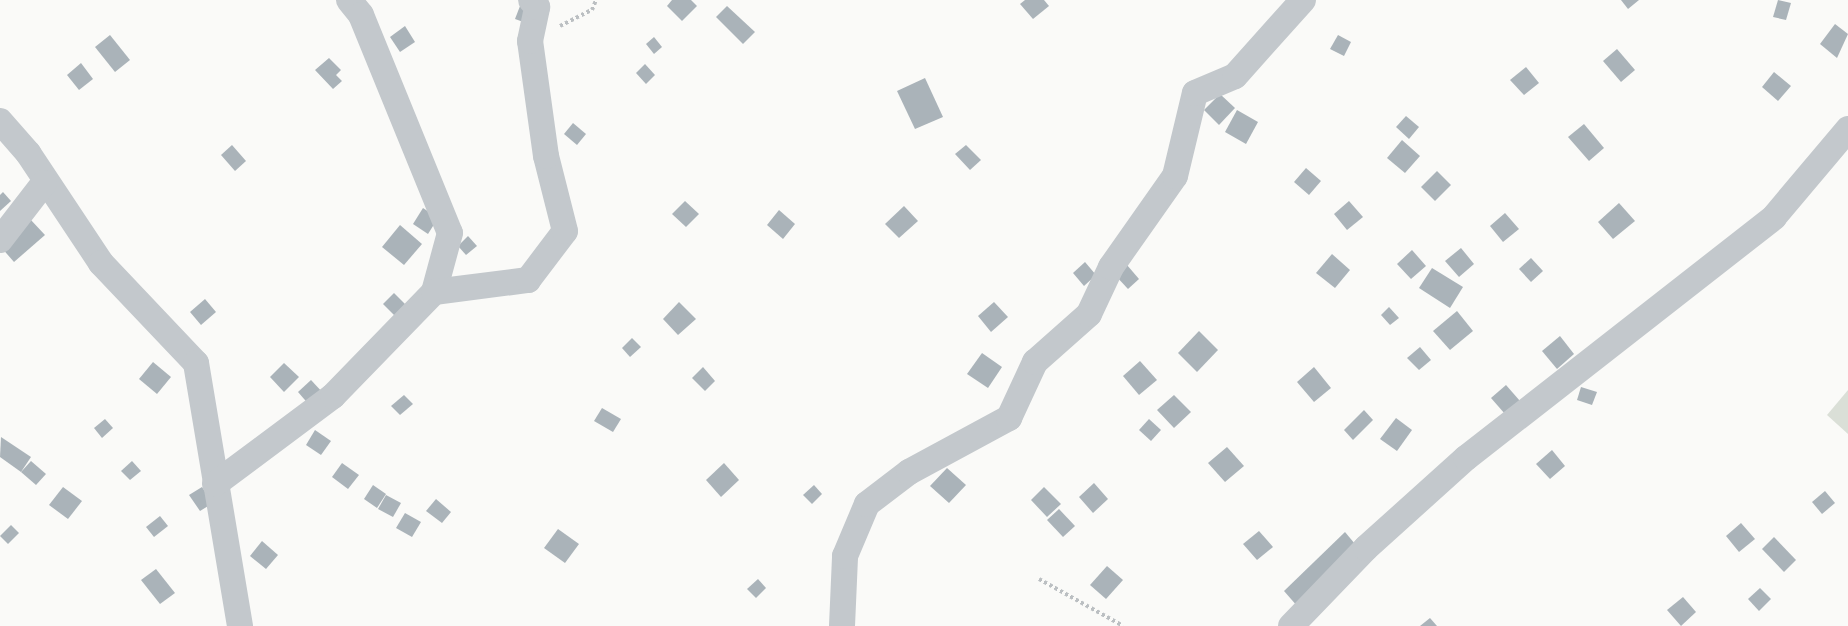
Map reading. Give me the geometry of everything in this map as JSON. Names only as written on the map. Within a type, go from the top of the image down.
[{"type":"street","points":[[215,484],[333,396],[434,292],[450,233],[361,15],[349,0]]},
{"type":"street","points":[[434,292],[528,280],[565,231],[546,156],[530,41],[537,8],[531,0]]},
{"type":"street","points":[[842,626],[845,556],[867,504],[909,472],[1009,418],[1035,362],[1089,314],[1111,267],[1174,176],[1194,93],[1235,76],[1303,0]]},
{"type":"street","points":[[0,121],[28,153],[44,183],[101,263],[196,363],[240,626]]},
{"type":"street","points":[[1291,626],[1366,548],[1466,458],[1774,217],[1848,129]]},
{"type":"street","points":[[0,240],[44,183]]},
{"type":"path","points":[[530,41],[592,10],[596,0]]},
{"type":"path","points":[[1039,579],[1123,626]]},
{"type":"shaded area","points":[[1848,390],[1848,434],[1827,415]]},
{"type":"building","points":[[672,0],[691,0],[697,6],[682,21],[667,6]]},
{"type":"building","points":[[1025,0],[1044,0],[1049,6],[1033,19],[1020,4]]},
{"type":"building","points":[[1621,0],[1639,0],[1628,9]]},
{"type":"building","points":[[1778,0],[1791,3],[1786,20],[1773,17]]},
{"type":"building","points":[[520,6],[534,11],[529,24],[515,19]]},
{"type":"building","points":[[727,6],[755,32],[743,44],[716,17]]},
{"type":"building","points":[[1835,24],[1848,34],[1837,58],[1820,44]]},
{"type":"building","points":[[405,26],[415,42],[400,52],[390,37]]},
{"type":"building","points":[[110,35],[130,60],[115,72],[95,47]]},
{"type":"building","points":[[1338,35],[1351,42],[1344,56],[1330,49]]},
{"type":"building","points":[[654,37],[662,47],[654,54],[646,44]]},
{"type":"building","points":[[1617,49],[1635,70],[1621,82],[1603,61]]},
{"type":"building","points":[[329,58],[341,70],[336,75],[342,81],[333,89],[315,70]]},
{"type":"building","points":[[81,63],[93,79],[79,90],[67,75]]},
{"type":"building","points":[[645,64],[655,75],[646,84],[636,73]]},
{"type":"building","points":[[1526,67],[1539,83],[1524,95],[1510,80]]},
{"type":"building","points":[[1774,72],[1791,86],[1778,101],[1762,87]]},
{"type":"building","points":[[925,78],[943,117],[915,129],[897,91]]},
{"type":"building","points":[[1220,94],[1235,108],[1219,125],[1204,110]]},
{"type":"building","points":[[1237,110],[1258,122],[1246,144],[1225,132]]},
{"type":"building","points":[[1406,116],[1419,127],[1409,139],[1396,127]]},
{"type":"building","points":[[573,123],[586,134],[577,145],[564,134]]},
{"type":"building","points":[[1584,124],[1604,148],[1589,161],[1568,137]]},
{"type":"building","points":[[1402,140],[1420,156],[1405,173],[1387,158]]},
{"type":"building","points":[[232,145],[246,161],[235,171],[221,155]]},
{"type":"building","points":[[966,145],[981,160],[970,170],[955,154]]},
{"type":"building","points":[[1306,168],[1321,181],[1309,195],[1294,182]]},
{"type":"building","points":[[1437,171],[1451,185],[1435,201],[1421,187]]},
{"type":"building","points":[[3,192],[11,201],[0,211],[0,195]]},
{"type":"building","points":[[685,201],[699,214],[686,227],[672,214]]},
{"type":"building","points":[[1349,201],[1363,217],[1347,230],[1334,214]]},
{"type":"building","points":[[1619,203],[1635,221],[1613,239],[1598,222]]},
{"type":"building","points":[[904,206],[918,221],[899,238],[885,224]]},
{"type":"building","points":[[423,208],[438,218],[428,234],[413,224]]},
{"type":"building","points":[[779,210],[795,224],[783,239],[767,225]]},
{"type":"building","points":[[1505,213],[1519,229],[1503,242],[1490,226]]},
{"type":"building","points":[[30,219],[45,235],[14,262],[0,246]]},
{"type":"building","points":[[400,225],[422,244],[404,265],[382,247]]},
{"type":"building","points":[[468,236],[477,246],[466,255],[458,246]]},
{"type":"building","points":[[1461,248],[1474,264],[1459,277],[1445,261]]},
{"type":"building","points":[[1412,250],[1426,266],[1411,279],[1397,264]]},
{"type":"building","points":[[1332,254],[1350,270],[1335,288],[1316,273]]},
{"type":"building","points":[[1531,258],[1543,271],[1531,282],[1519,269]]},
{"type":"building","points":[[1085,262],[1096,275],[1084,286],[1073,273]]},
{"type":"building","points":[[1127,265],[1139,279],[1128,289],[1115,275]]},
{"type":"building","points":[[1432,268],[1463,287],[1450,308],[1419,288]]},
{"type":"building","points":[[394,293],[407,306],[396,317],[383,304]]},
{"type":"building","points":[[205,299],[216,312],[201,325],[190,312]]},
{"type":"building","points":[[679,302],[696,319],[678,335],[663,319]]},
{"type":"building","points":[[994,302],[1008,317],[991,332],[978,316]]},
{"type":"building","points":[[1389,307],[1399,318],[1390,325],[1381,315]]},
{"type":"building","points":[[1457,311],[1473,331],[1450,350],[1433,331]]},
{"type":"building","points":[[1199,331],[1218,350],[1197,372],[1178,353]]},
{"type":"building","points":[[1560,336],[1574,354],[1557,369],[1542,351]]},
{"type":"building","points":[[632,338],[641,347],[630,357],[622,348]]},
{"type":"building","points":[[1420,347],[1431,360],[1419,370],[1407,358]]},
{"type":"building","points":[[982,353],[1002,367],[988,388],[967,374]]},
{"type":"building","points":[[1140,361],[1157,380],[1139,395],[1123,376]]},
{"type":"building","points":[[153,362],[171,377],[157,394],[139,379]]},
{"type":"building","points":[[284,363],[299,377],[284,392],[270,377]]},
{"type":"building","points":[[703,367],[715,381],[705,391],[692,378]]},
{"type":"building","points":[[1314,367],[1331,388],[1314,402],[1297,382]]},
{"type":"building","points":[[311,380],[324,394],[311,407],[298,392]]},
{"type":"building","points":[[1506,385],[1520,401],[1505,414],[1491,398]]},
{"type":"building","points":[[1581,387],[1597,392],[1592,405],[1577,400]]},
{"type":"building","points":[[404,395],[413,404],[400,415],[391,406]]},
{"type":"building","points":[[1174,395],[1191,412],[1174,428],[1157,410]]},
{"type":"building","points":[[602,408],[621,419],[613,432],[594,421]]},
{"type":"building","points":[[1364,410],[1373,420],[1353,440],[1344,430]]},
{"type":"building","points":[[1396,418],[1412,430],[1397,451],[1380,439]]},
{"type":"building","points":[[105,419],[113,428],[102,438],[94,428]]},
{"type":"building","points":[[1149,419],[1161,430],[1151,441],[1139,430]]},
{"type":"building","points":[[315,430],[331,441],[321,455],[306,445]]},
{"type":"building","points":[[1,437],[31,457],[21,472],[0,457]]},
{"type":"building","points":[[1227,447],[1244,466],[1225,482],[1208,463]]},
{"type":"building","points":[[1552,450],[1565,466],[1550,479],[1536,464]]},
{"type":"building","points":[[31,461],[46,474],[36,485],[21,472]]},
{"type":"building","points":[[132,461],[141,471],[130,480],[121,471]]},
{"type":"building","points":[[342,463],[359,475],[348,489],[332,477]]},
{"type":"building","points":[[724,463],[739,480],[721,497],[706,480]]},
{"type":"building","points":[[947,468],[966,485],[949,503],[930,486]]},
{"type":"building","points":[[1094,483],[1108,499],[1093,513],[1079,497]]},
{"type":"building","points":[[373,485],[386,494],[377,508],[364,499]]},
{"type":"building","points":[[814,485],[822,494],[812,504],[803,495]]},
{"type":"building","points":[[63,487],[82,501],[68,519],[49,505]]},
{"type":"building","points":[[202,487],[213,503],[200,511],[189,495]]},
{"type":"building","points":[[1044,487],[1061,504],[1047,517],[1031,500]]},
{"type":"building","points":[[1825,491],[1835,503],[1822,514],[1812,502]]},
{"type":"building","points":[[386,495],[401,503],[393,517],[378,509]]},
{"type":"building","points":[[436,499],[451,512],[442,523],[426,511]]},
{"type":"building","points":[[1059,509],[1075,526],[1063,537],[1047,520]]},
{"type":"building","points":[[405,513],[421,522],[412,537],[396,528]]},
{"type":"building","points":[[160,516],[168,526],[154,537],[146,527]]},
{"type":"building","points":[[1741,523],[1755,539],[1739,552],[1726,536]]},
{"type":"building","points":[[11,525],[19,533],[8,544],[0,536]]},
{"type":"building","points":[[558,529],[579,544],[565,563],[544,548]]},
{"type":"building","points":[[1259,531],[1273,547],[1257,560],[1243,544]]},
{"type":"building","points":[[1345,532],[1355,544],[1298,607],[1284,591]]},
{"type":"building","points":[[1774,537],[1796,560],[1784,572],[1762,549]]},
{"type":"building","points":[[262,541],[278,555],[266,569],[250,556]]},
{"type":"building","points":[[1107,566],[1123,580],[1106,599],[1090,585]]},
{"type":"building","points":[[156,569],[175,593],[160,604],[141,580]]},
{"type":"building","points":[[758,579],[766,588],[756,598],[747,589]]},
{"type":"building","points":[[1760,588],[1771,599],[1759,611],[1748,599]]},
{"type":"building","points":[[1683,597],[1696,612],[1681,626],[1667,610]]},
{"type":"building","points":[[1430,618],[1437,626],[1420,626]]}]
